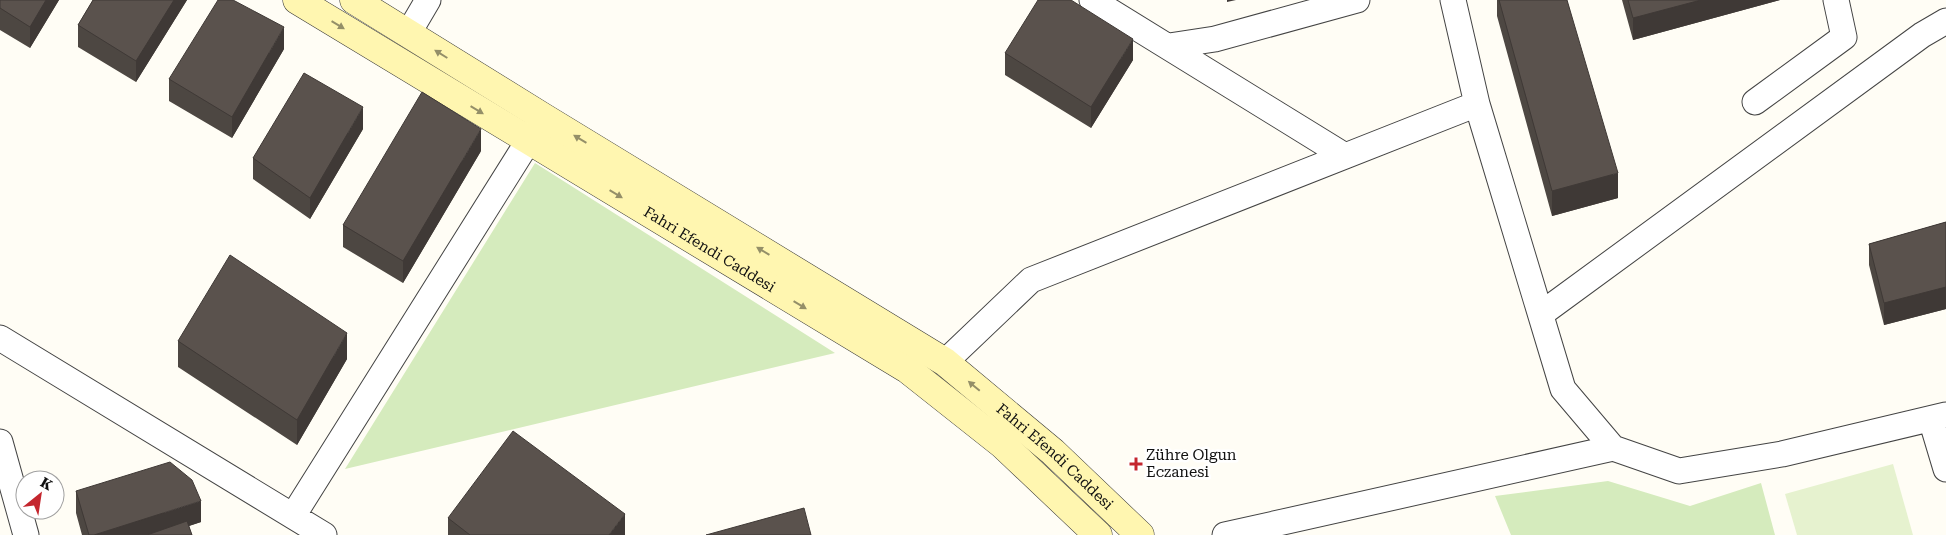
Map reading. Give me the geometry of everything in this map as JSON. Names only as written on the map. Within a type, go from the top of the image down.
[{"type":"street","name":"Fahri Efendi Caddesi","points":[[297,0],[907,370],[1003,445],[1098,535]]},
{"type":"street","name":"Fahri Efendi Caddesi","points":[[354,0],[945,362],[1053,452],[1140,535]]},
{"type":"street","points":[[408,34],[428,0]]},
{"type":"street","points":[[1092,0],[1345,156]]},
{"type":"street","points":[[1168,46],[1215,39],[1357,0]]},
{"type":"street","points":[[1453,0],[1478,104],[1563,389],[1613,448],[1678,471],[1782,454],[1939,417],[1946,469]]},
{"type":"street","points":[[1756,102],[1844,37],[1836,0]]},
{"type":"street","points":[[1541,314],[1914,41],[1946,21]]},
{"type":"street","points":[[945,362],[1031,280],[1478,104]]},
{"type":"street","points":[[293,516],[543,117]]},
{"type":"street","points":[[0,338],[324,535]]},
{"type":"street","points":[[0,442],[26,535]]},
{"type":"street","points":[[1224,535],[1613,448]]},
{"type":"green space","points":[[535,163],[835,353],[345,469]]},
{"type":"green space","points":[[1893,464],[1913,535],[1797,535],[1785,494]]},
{"type":"green space","points":[[1608,481],[1690,506],[1761,483],[1775,535],[1511,535],[1495,496]]},
{"type":"building","points":[[0,0],[46,0],[30,27],[0,8]]},
{"type":"building","points":[[93,0],[174,0],[136,61],[78,25]]},
{"type":"building","points":[[218,0],[233,0],[284,27],[232,117],[169,79]]},
{"type":"building","points":[[1038,0],[1071,0],[1133,39],[1091,107],[1005,53]]},
{"type":"building","points":[[1499,0],[1567,0],[1618,173],[1552,191]]},
{"type":"building","points":[[1628,0],[1701,0],[1633,18]]},
{"type":"building","points":[[304,73],[363,107],[310,198],[253,158]]},
{"type":"building","points":[[422,92],[481,129],[403,261],[343,225]]},
{"type":"building","points":[[1946,222],[1946,287],[1884,303],[1869,244]]},
{"type":"building","points":[[230,255],[347,333],[297,420],[178,341]]},
{"type":"building","points":[[513,431],[625,514],[609,535],[470,535],[448,518]]},
{"type":"building","points":[[170,462],[192,480],[201,501],[89,535],[76,491]]},
{"type":"building","points":[[804,508],[811,535],[706,535]]},
{"type":"building","points":[[187,521],[192,535],[147,535]]},
{"type":"place","name":"Zühre Olgun Eczanesi","points":[[1136,464]]}]
